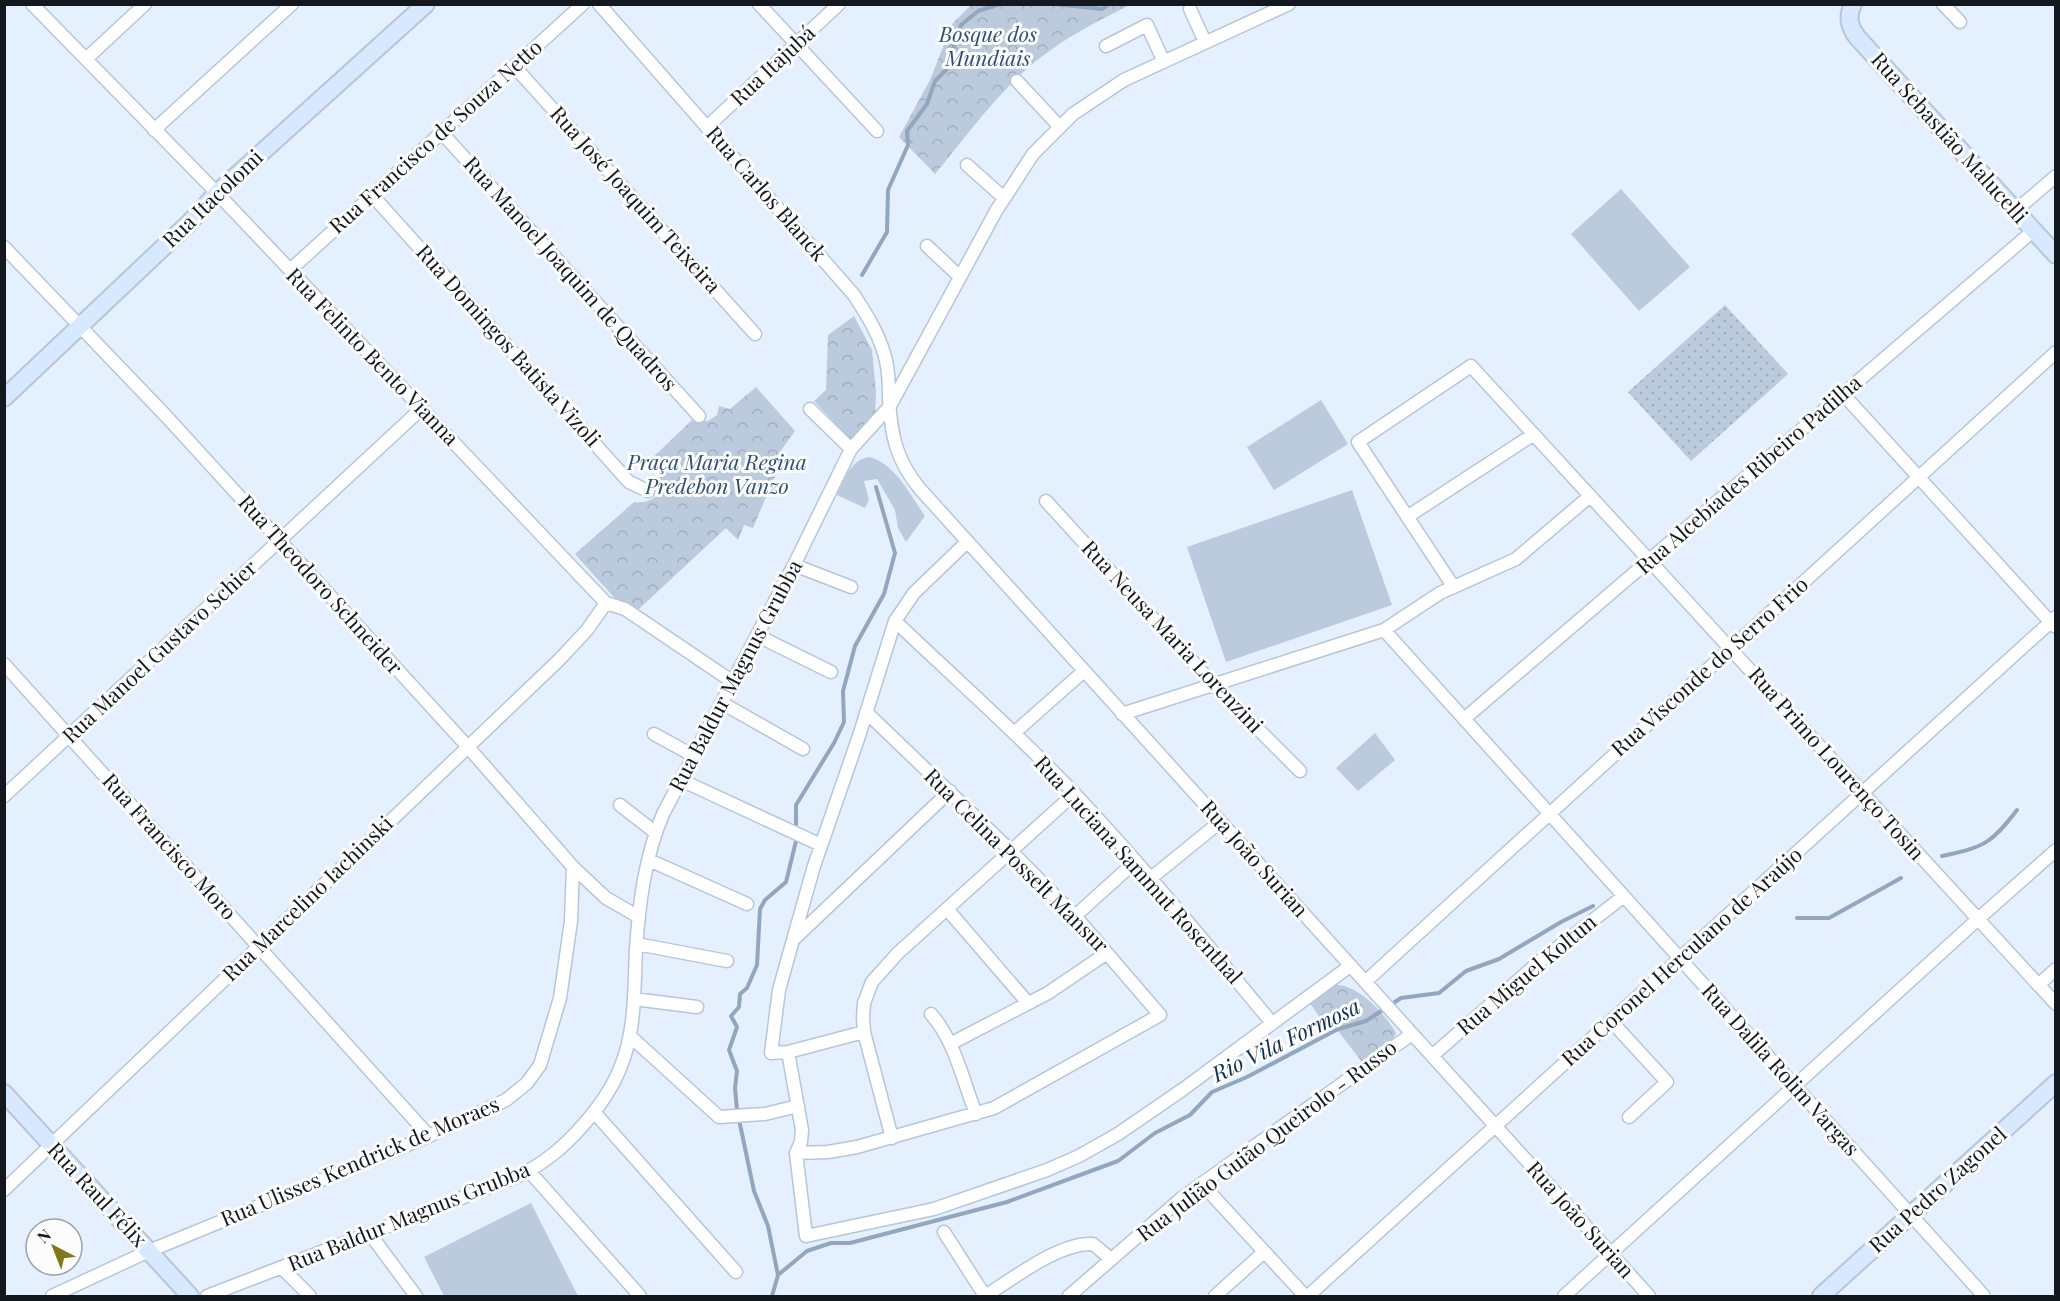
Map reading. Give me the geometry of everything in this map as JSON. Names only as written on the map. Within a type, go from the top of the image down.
[{"type":"street","name":"Rua Felinto Bento Vianna","points":[[32,4],[217,193],[606,603],[625,609],[733,682]]},
{"type":"street","points":[[86,59],[146,4]]},
{"type":"street","points":[[154,130],[292,4]]},
{"type":"street","name":"Rua Itacolomi","points":[[4,398],[189,223],[217,193],[426,4]]},
{"type":"street","name":"Rua Francisco de Souza Netto","points":[[290,270],[583,4]]},
{"type":"street","name":"Rua Carlos Blanck","points":[[599,4],[841,278],[872,325],[886,361],[890,406]]},
{"type":"street","points":[[759,4],[878,131]]},
{"type":"street","name":"Rua Itajubá","points":[[707,127],[839,4]]},
{"type":"street","name":"Rua Baldur Magnus Grubba","points":[[207,1296],[529,1171],[558,1151],[594,1112],[617,1077],[630,1036],[639,917],[649,861],[663,814],[758,636],[851,449],[890,406],[1004,198],[1033,154],[1059,126],[1106,91],[1163,60],[1289,4]]},
{"type":"street","points":[[1943,4],[1960,22]]},
{"type":"street","points":[[1190,9],[1205,42]]},
{"type":"street","name":"Rua Sebastião Malucelli","points":[[1851,11],[1850,25],[1857,37],[2055,255]]},
{"type":"street","points":[[1106,46],[1147,25],[1163,60]]},
{"type":"street","name":"Rua José Joaquim Teixeira","points":[[514,66],[755,334]]},
{"type":"street","points":[[1017,81],[1059,126]]},
{"type":"street","name":"Rua Manoel Joaquim de Quadros","points":[[441,132],[699,416]]},
{"type":"street","points":[[967,165],[1004,198]]},
{"type":"street","points":[[2015,211],[2055,176]]},
{"type":"street","name":"Rua Domingos Batista Vizoli","points":[[372,195],[629,482],[648,491]]},
{"type":"street","name":"Rua Alcebíades Ribeiro Padilha","points":[[1464,719],[2033,231]]},
{"type":"street","points":[[927,246],[960,277]]},
{"type":"street","name":"Rua Theodoro Schneider","points":[[4,247],[166,416],[468,747],[573,867],[606,898],[639,917]]},
{"type":"street","name":"Rua Visconde do Serro Frio","points":[[1365,982],[2055,352]]},
{"type":"street","name":"Rua Primo Lourenço Tosin","points":[[1407,517],[1358,442],[1471,366],[2055,1004]]},
{"type":"street","points":[[1842,394],[2054,623]]},
{"type":"street","name":"Rua João Surian","points":[[890,406],[895,445],[908,475],[1649,1296]]},
{"type":"street","name":"Rua Manoel Gustavo Schier","points":[[4,796],[421,409]]},
{"type":"street","points":[[810,409],[851,449]]},
{"type":"street","points":[[1453,586],[1407,517],[1534,434]]},
{"type":"street","points":[[1122,714],[1384,630],[1453,586],[1516,559],[1590,496]]},
{"type":"street","name":"Rua Neusa Maria Lorenzini","points":[[1046,501],[1213,684],[1300,771]]},
{"type":"street","points":[[864,1032],[788,1052],[771,1053],[779,990],[793,940],[821,845],[895,621],[914,593],[967,542]]},
{"type":"street","points":[[794,565],[851,587]]},
{"type":"street","name":"Rua Marcelino Iachinski","points":[[4,1190],[575,644],[606,603]]},
{"type":"street","name":"Rua Luciana Sammut Rosenthal","points":[[895,621],[1014,733],[1074,794],[1151,878],[1272,1023]]},
{"type":"street","name":"Rua Coronel Herculano de Araújo","points":[[1306,1296],[1862,793],[2054,623]]},
{"type":"street","name":"Rua Dalila Rolim Vargas","points":[[1384,630],[1984,1296]]},
{"type":"street","points":[[758,636],[831,672]]},
{"type":"street","name":"Rua Francisco Moro","points":[[4,664],[429,1136]]},
{"type":"street","points":[[1014,733],[1083,671]]},
{"type":"street","points":[[722,703],[804,749]]},
{"type":"street","name":"Rua Celina Posselt Mansur","points":[[866,712],[950,791],[1075,916],[1160,1015],[1021,1094],[976,1114]]},
{"type":"street","points":[[654,734],[694,756]]},
{"type":"street","points":[[681,780],[821,845]]},
{"type":"street","points":[[793,940],[950,791]]},
{"type":"street","points":[[892,1138],[864,1032],[864,1003],[872,982],[898,953],[1074,794]]},
{"type":"street","points":[[620,805],[656,833]]},
{"type":"street","points":[[1151,878],[1220,822]]},
{"type":"street","points":[[1564,1296],[2055,850]]},
{"type":"street","points":[[649,861],[747,904]]},
{"type":"street","points":[[1075,916],[1136,861]]},
{"type":"street","name":"Rua Ulisses Kendrick de Moraes","points":[[51,1296],[148,1251],[429,1136],[506,1100],[527,1083],[540,1065],[560,998],[571,921],[573,867]]},
{"type":"street","name":"Rua Miguel Koltun","points":[[1432,1056],[1518,980],[1624,896]]},
{"type":"street","points":[[947,909],[1028,1003]]},
{"type":"street","points":[[636,944],[727,961]]},
{"type":"street","points":[[950,1044],[1056,987],[1107,952]]},
{"type":"street","points":[[788,1052],[802,1136],[796,1153],[806,1236],[934,1209],[1060,1165],[1098,1146],[1139,1120],[1350,966]]},
{"type":"street","points":[[2038,985],[2055,969]]},
{"type":"street","points":[[634,999],[697,1008]]},
{"type":"street","points":[[796,1153],[841,1150],[976,1114],[950,1044],[931,1014]]},
{"type":"street","points":[[1611,1021],[1667,1082],[1629,1117]]},
{"type":"street","name":"Rua Julião Guião Queirolo - Russo","points":[[1069,1296],[1169,1209],[1412,1034]]},
{"type":"street","points":[[630,1036],[725,1117],[765,1114],[798,1106]]},
{"type":"street","name":"Rua Pedro Zagonel","points":[[1821,1296],[2055,1083]]},
{"type":"street","name":"Rua Raul Félix","points":[[4,1094],[190,1296]]},
{"type":"street","points":[[594,1112],[735,1272]]},
{"type":"street","points":[[529,1171],[640,1296]]},
{"type":"street","points":[[1202,1184],[1306,1296]]},
{"type":"street","points":[[944,1232],[985,1296],[1042,1261],[1075,1246],[1093,1244],[1111,1259]]},
{"type":"street","points":[[370,1234],[416,1296]]},
{"type":"street","points":[[1215,1296],[1264,1252]]},
{"type":"street","points":[[282,1268],[310,1296]]},
{"type":"green space","name":"Bosque dos Mundiais","points":[[971,5],[1130,5],[1053,48],[1025,70],[992,105],[935,174],[899,137],[930,80],[952,24]]},
{"type":"green space","points":[[1621,189],[1690,267],[1639,311],[1571,234]]},
{"type":"green space","points":[[1725,305],[1788,374],[1691,461],[1628,392]]},
{"type":"green space","points":[[854,316],[872,350],[876,391],[875,417],[853,442],[814,401],[826,390],[828,335]]},
{"type":"green space","name":"Praça Maria Regina Predebon Vanzo","points":[[756,387],[795,431],[776,457],[781,462],[753,528],[744,525],[738,540],[726,528],[639,609],[619,603],[575,554],[634,502],[650,500],[659,493],[662,489],[659,478],[646,464],[692,420],[708,421],[717,415],[719,406],[730,409]]},
{"type":"green space","points":[[1321,400],[1348,444],[1274,490],[1247,447]]},
{"type":"green space","points":[[869,457],[878,460],[894,473],[925,516],[906,542],[898,528],[895,510],[877,479],[864,481],[869,500],[865,508],[837,495],[852,466]]},
{"type":"green space","points":[[1352,490],[1392,605],[1226,662],[1187,547]]},
{"type":"green space","points":[[1375,733],[1395,760],[1358,791],[1336,768]]},
{"type":"green space","points":[[1336,985],[1344,986],[1362,995],[1386,1018],[1396,1033],[1394,1039],[1362,1062],[1335,1027],[1323,1022],[1309,1002]]},
{"type":"green space","points":[[531,1203],[578,1296],[444,1296],[424,1257]]},
{"type":"waterway","points":[[862,275],[887,232],[888,190],[908,145],[907,131],[927,104],[935,81],[946,70],[961,25],[978,11],[1000,4]]},
{"type":"waterway","points":[[1055,4],[1102,9],[1109,4]]},
{"type":"waterway","points":[[778,1275],[768,1226],[754,1191],[737,1110],[735,1088],[737,1071],[729,1050],[737,1027],[731,1016],[739,1007],[740,994],[747,988],[757,965],[760,909],[765,900],[786,882],[796,841],[796,805],[834,743],[844,722],[843,691],[855,646],[884,594],[895,553],[876,487]]},
{"type":"waterway","name":"Rio Vila Formosa","points":[[1942,856],[1968,850],[1986,842],[2017,810]]},
{"type":"waterway","name":"Rio Vila Formosa","points":[[1797,918],[1829,918],[1901,878]]},
{"type":"waterway","name":"Rio Vila Formosa","points":[[772,1296],[778,1275],[807,1251],[831,1243],[850,1243],[1007,1202],[1118,1161],[1155,1133],[1190,1115],[1212,1092],[1247,1077],[1338,1029],[1366,1021],[1401,998],[1439,993],[1466,971],[1499,959],[1593,906]]}]
